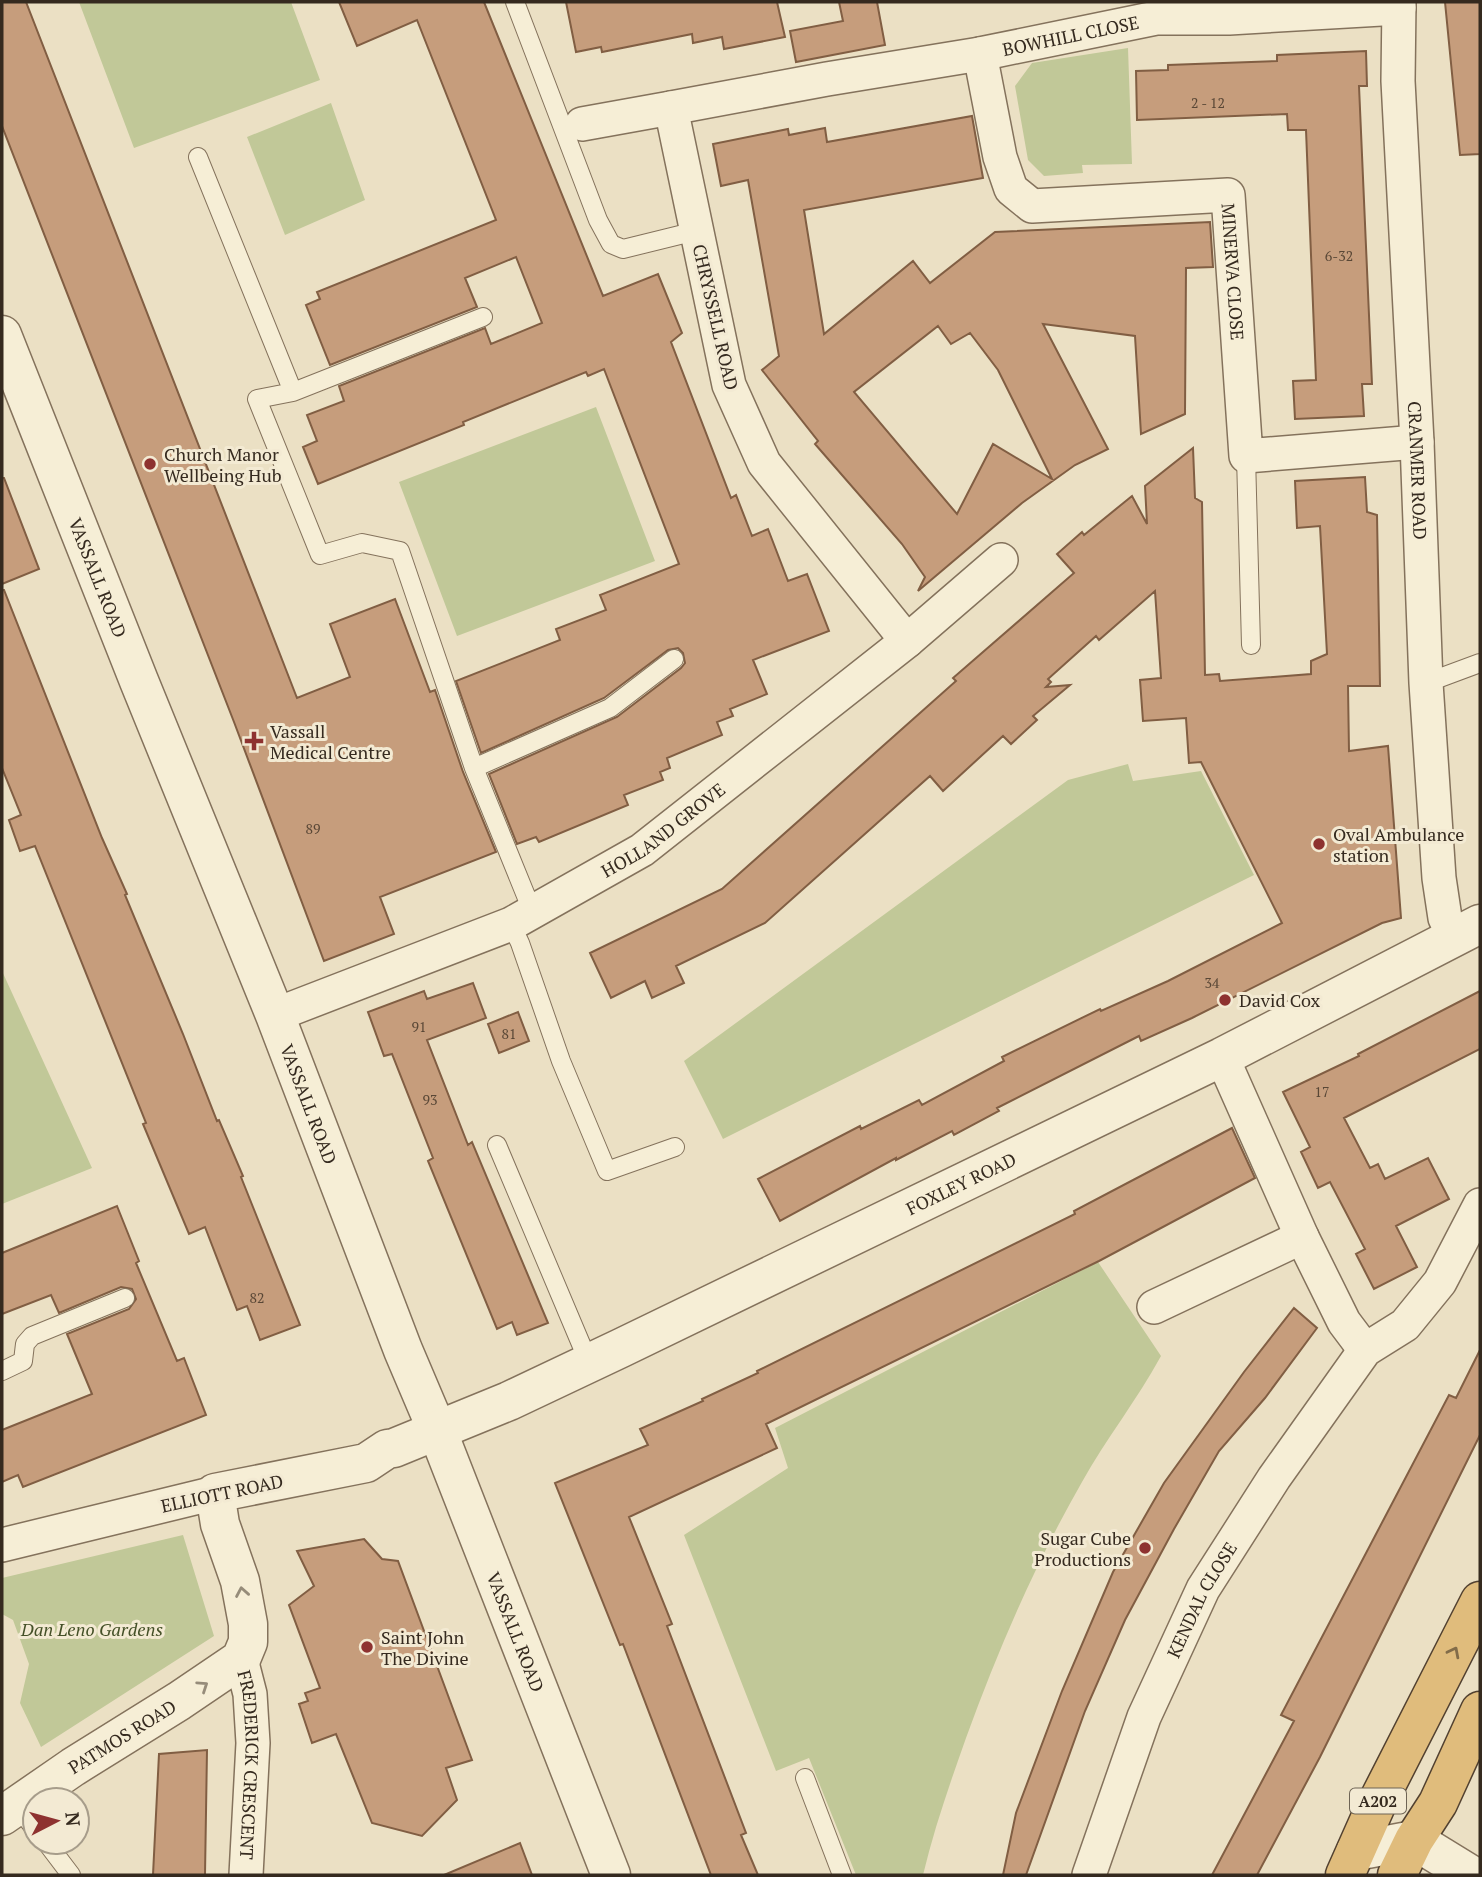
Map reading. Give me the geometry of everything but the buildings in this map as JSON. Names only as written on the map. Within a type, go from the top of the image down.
[{"type":"highway","name":"A202","points":[[1351,1863],[1377,1803],[1480,1601]]},
{"type":"highway","name":"A202","points":[[1397,1875],[1438,1803],[1480,1711]]},
{"type":"street","name":"BOWHILL CLOSE","points":[[671,108],[980,54],[1156,18],[1221,10],[1399,5]]},
{"type":"street","name":"CRANMER ROAD","points":[[1399,5],[1398,80],[1417,442],[1426,683],[1439,878],[1446,918],[1467,931]]},
{"type":"street","name":"MINERVA CLOSE","points":[[980,54],[1000,158],[1011,189],[1032,206],[1228,195],[1246,456]]},
{"type":"street","name":"CHRYSSELL ROAD","points":[[671,108],[729,385],[764,463],[907,641]]},
{"type":"street","points":[[582,124],[671,108]]},
{"type":"street","name":"VASSALL ROAD","points":[[2,335],[275,1015],[403,1350],[437,1430],[611,1875]]},
{"type":"street","points":[[1246,456],[1417,442]]},
{"type":"street","name":"HOLLAND GROVE","points":[[275,1015],[522,919],[642,850],[907,641],[1001,560]]},
{"type":"street","name":"FOXLEY ROAD","points":[[437,1430],[509,1401],[589,1363],[1222,1057],[1467,931]]},
{"type":"street","points":[[1222,1057],[1301,1237],[1344,1322],[1365,1350]]},
{"type":"street","name":"KENDAL CLOSE","points":[[1089,1875],[1144,1717],[1203,1588],[1274,1478],[1365,1350],[1405,1325],[1440,1282],[1480,1205]]},
{"type":"street","points":[[1154,1307],[1301,1237]]},
{"type":"street","name":"ELLIOTT ROAD","points":[[2,1545],[215,1493],[366,1463],[387,1449],[437,1430]]},
{"type":"street","name":"FREDERICK CRESCENT","points":[[215,1493],[219,1524],[240,1581],[248,1624],[248,1642],[241,1659],[250,1695],[253,1743],[246,1875]]},
{"type":"street","name":"PATMOS ROAD","points":[[18,1817],[73,1767],[180,1702],[241,1659]]},
{"type":"street","points":[[1351,1863],[1415,1840],[1471,1875]]},
{"type":"lane","points":[[515,2],[598,220],[611,244],[623,249],[696,232]]},
{"type":"lane","points":[[198,157],[293,391]]},
{"type":"lane","points":[[483,317],[293,391],[257,399],[320,555],[362,543],[400,551],[522,919],[520,943],[561,1061],[607,1171],[675,1147]]},
{"type":"lane","points":[[1246,456],[1251,645]]},
{"type":"lane","points":[[474,768],[610,709],[674,659]]},
{"type":"lane","points":[[1426,683],[1480,663]]},
{"type":"lane","points":[[497,1145],[589,1363]]},
{"type":"lane","points":[[2,1371],[23,1361],[25,1344],[32,1336],[125,1298]]},
{"type":"lane","points":[[805,1778],[842,1875]]},
{"type":"lane","points":[[57,1856],[71,1875]]},
{"type":"green space","points":[[79,2],[291,2],[320,80],[134,148]]},
{"type":"green space","points":[[1128,48],[1132,164],[1082,165],[1083,173],[1044,176],[1028,160],[1015,86],[1032,63]]},
{"type":"green space","points":[[331,103],[365,200],[285,235],[247,137]]},
{"type":"green space","points":[[596,407],[655,561],[457,636],[399,482]]},
{"type":"green space","points":[[1128,764],[1133,781],[1201,771],[1254,875],[723,1139],[684,1061],[1068,780]]},
{"type":"green space","points":[[2,971],[92,1168],[2,1204]]},
{"type":"green space","points":[[1098,1262],[1161,1356],[1082,1482],[1018,1608],[966,1738],[937,1823],[923,1875],[856,1875],[809,1758],[776,1771],[684,1535],[788,1468],[775,1428]]},
{"type":"green space","name":"Dan Leno Gardens","points":[[183,1535],[214,1636],[41,1747],[20,1703],[29,1664],[13,1620],[2,1614],[2,1578]]},
{"type":"place","name":"Church Manor Wellbeing Hub","points":[[150,464]]},
{"type":"place","name":"Vassall Medical Centre","points":[[254,741]]},
{"type":"place","name":"Oval Ambulance station","points":[[1319,844]]},
{"type":"place","name":"David Cox","points":[[1225,1000]]},
{"type":"place","name":"Sugar Cube Productions","points":[[1145,1548]]},
{"type":"place","name":"Saint John The Divine","points":[[367,1647]]}]
